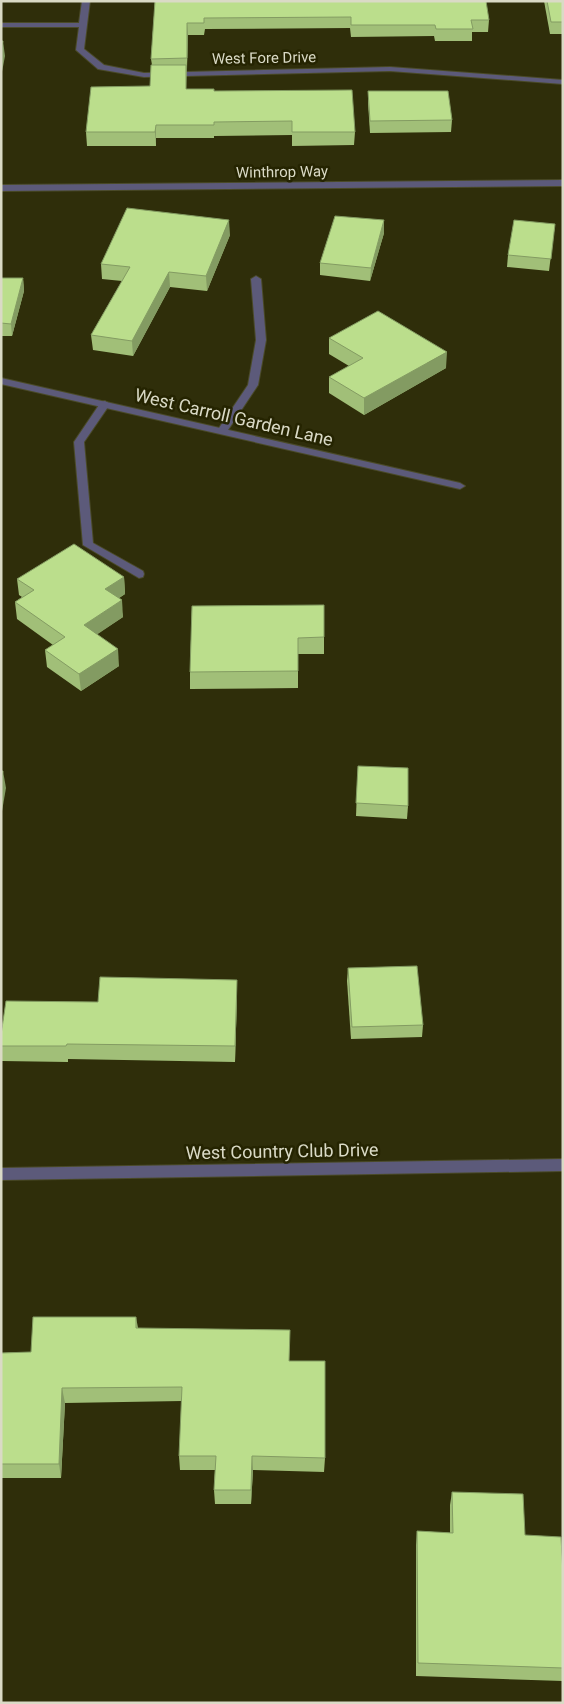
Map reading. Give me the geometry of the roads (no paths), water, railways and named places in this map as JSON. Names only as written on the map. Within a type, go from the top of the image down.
[{"type":"street","points":[[1,25],[83,25],[86,1]]},
{"type":"street","name":"West Fore Drive","points":[[83,25],[80,50],[101,68],[144,74],[390,69],[563,82]]},
{"type":"street","name":"Winthrop Way","points":[[1,188],[563,183]]},
{"type":"street","points":[[222,431],[253,385],[261,340],[256,279]]},
{"type":"street","name":"West Carroll Garden Lane","points":[[1,381],[460,486]]},
{"type":"street","points":[[106,404],[79,442],[88,545],[139,574]]},
{"type":"street","name":"West Country Club Drive","points":[[1,1174],[563,1165]]}]
